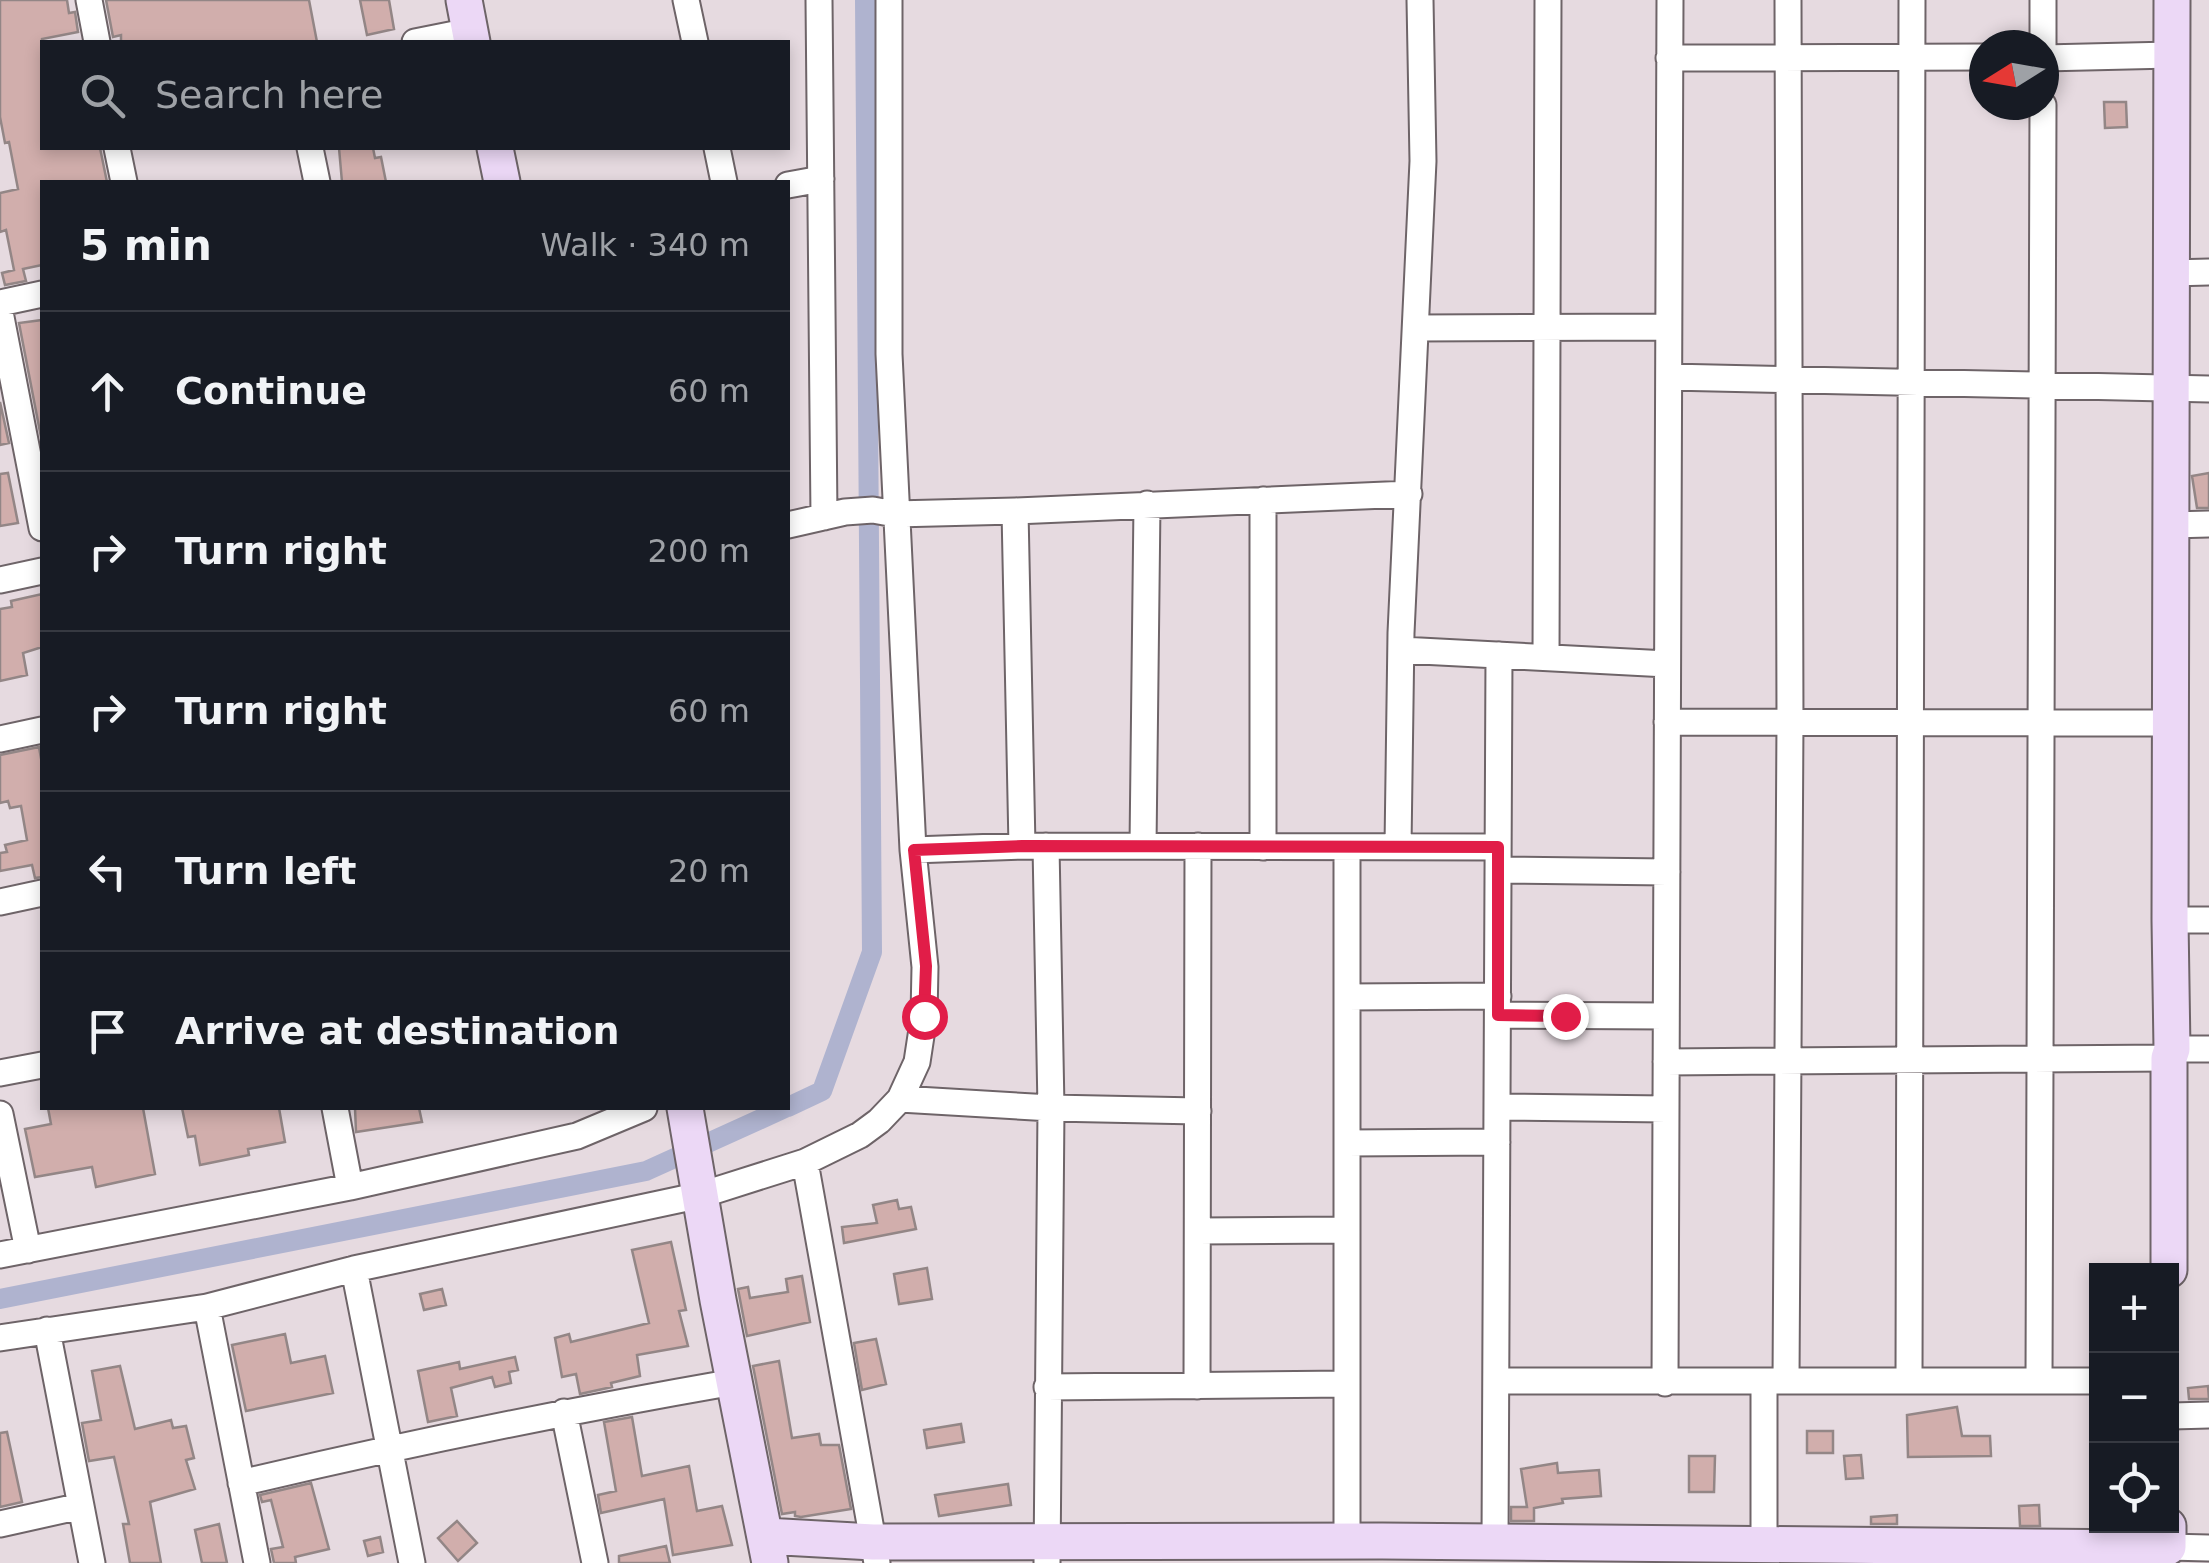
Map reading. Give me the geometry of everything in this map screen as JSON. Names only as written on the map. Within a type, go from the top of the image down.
[{"type":"street","points":[[89,0],[97,40]]},
{"type":"street","points":[[686,0],[695,40]]},
{"type":"street","points":[[819,0],[821,179],[834,515]]},
{"type":"street","points":[[0,1338],[207,1308],[699,1181],[805,1162],[860,1135],[879,1122],[900,1099],[917,1062],[926,966],[884,512],[889,0]]},
{"type":"street","points":[[1398,846],[1401,650],[1423,161],[1420,0]]},
{"type":"street","points":[[1546,657],[1548,0]]},
{"type":"street","points":[[1665,1383],[1670,0]]},
{"type":"street","points":[[1764,1546],[1775,1381],[1786,1060],[1790,722],[1788,0]]},
{"type":"street","points":[[1909,1380],[1912,0]]},
{"type":"street","points":[[2043,0],[2043,30]]},
{"type":"street","points":[[2169,1263],[2172,0]]},
{"type":"street","points":[[421,40],[469,25]]},
{"type":"street","points":[[2059,58],[2172,55]]},
{"type":"street","points":[[1669,58],[1969,57]]},
{"type":"street","points":[[2038,1381],[2043,120]]},
{"type":"street","points":[[117,150],[124,180]]},
{"type":"street","points":[[310,150],[316,180]]},
{"type":"street","points":[[494,150],[502,180]]},
{"type":"street","points":[[717,150],[724,180]]},
{"type":"street","points":[[790,185],[821,179]]},
{"type":"street","points":[[2171,273],[2209,272]]},
{"type":"street","points":[[0,303],[40,294]]},
{"type":"street","points":[[0,312],[36,461],[40,506]]},
{"type":"street","points":[[1418,328],[1668,327]]},
{"type":"street","points":[[1669,377],[2209,389]]},
{"type":"street","points":[[790,525],[834,515],[884,512],[1015,511],[1410,494]]},
{"type":"street","points":[[1263,500],[1263,846]]},
{"type":"street","points":[[1144,846],[1147,504]]},
{"type":"street","points":[[1015,511],[1051,1108],[1047,1552]]},
{"type":"street","points":[[2171,525],[2209,524]]},
{"type":"street","points":[[0,580],[40,571]]},
{"type":"street","points":[[1401,650],[1667,664]]},
{"type":"street","points":[[1495,1544],[1499,655]]},
{"type":"street","points":[[1667,722],[2170,723]]},
{"type":"street","points":[[0,739],[40,730]]},
{"type":"street","points":[[914,850],[1034,846],[1398,846],[1498,859],[1666,872]]},
{"type":"street","points":[[1197,1386],[1198,846]]},
{"type":"street","points":[[1347,847],[1347,1542]]},
{"type":"street","points":[[0,902],[40,894]]},
{"type":"street","points":[[2170,920],[2209,920]]},
{"type":"street","points":[[1347,997],[1666,1016]]},
{"type":"street","points":[[1666,1062],[2039,1059],[2209,1049]]},
{"type":"street","points":[[0,1073],[40,1065]]},
{"type":"street","points":[[900,1099],[1198,1111]]},
{"type":"street","points":[[1498,1107],[1666,1110]]},
{"type":"street","points":[[335,1110],[350,1187]]},
{"type":"street","points":[[0,1255],[350,1187],[577,1136],[639,1110]]},
{"type":"street","points":[[0,1114],[28,1250]]},
{"type":"street","points":[[688,1120],[768,1549],[1259,1552],[1347,1542],[1382,1552],[1495,1544],[1707,1554],[1764,1546],[1828,1555],[1944,1556],[2159,1546],[2209,1548]]},
{"type":"street","points":[[1347,1143],[1497,1142]]},
{"type":"street","points":[[805,1162],[875,1552]]},
{"type":"street","points":[[1198,1231],[1347,1230]]},
{"type":"street","points":[[354,1269],[412,1563]]},
{"type":"street","points":[[207,1308],[257,1563]]},
{"type":"street","points":[[47,1330],[92,1563]]},
{"type":"street","points":[[1496,1381],[2089,1380]]},
{"type":"street","points":[[241,1484],[564,1412],[734,1382]]},
{"type":"street","points":[[1046,1387],[1347,1384]]},
{"type":"street","points":[[564,1412],[595,1563]]},
{"type":"street","points":[[2179,1416],[2209,1415]]},
{"type":"street","points":[[0,1524],[81,1506]]},
{"type":"building","points":[[0,0],[67,0],[69,13],[75,12],[78,32],[40,40],[40,150],[100,150],[107,180],[40,180],[40,265],[23,269],[26,281],[5,285],[2,273],[14,270],[6,230],[0,232],[0,193],[18,189],[0,117]]},
{"type":"building","points":[[106,0],[309,0],[317,40],[121,40],[121,35],[113,37]]},
{"type":"building","points":[[360,0],[389,0],[394,29],[367,35]]},
{"type":"building","points":[[2104,102],[2126,102],[2127,127],[2105,128]]},
{"type":"building","points":[[339,150],[373,150],[375,158],[381,157],[386,180],[342,180]]},
{"type":"building","points":[[40,320],[40,432],[19,323]]},
{"type":"building","points":[[0,402],[9,443],[0,445]]},
{"type":"building","points":[[8,473],[18,523],[0,526],[0,474]]},
{"type":"building","points":[[2209,473],[2209,508],[2197,508],[2192,476]]},
{"type":"building","points":[[40,594],[40,648],[23,653],[27,675],[0,681],[0,609],[12,607],[11,601]]},
{"type":"building","points":[[39,747],[40,877],[35,878],[32,865],[0,871],[0,853],[7,852],[5,845],[27,840],[21,806],[10,808],[8,801],[0,803],[0,755]]},
{"type":"building","points":[[48,1110],[143,1110],[155,1174],[96,1187],[92,1167],[35,1177],[25,1129],[51,1124]]},
{"type":"building","points":[[182,1110],[279,1110],[285,1142],[248,1149],[249,1155],[200,1165],[195,1136],[188,1137]]},
{"type":"building","points":[[355,1110],[419,1110],[422,1122],[356,1132]]},
{"type":"building","points":[[897,1200],[899,1209],[911,1207],[916,1229],[844,1243],[842,1227],[877,1223],[873,1205]]},
{"type":"building","points":[[671,1242],[686,1310],[679,1311],[688,1346],[637,1355],[640,1376],[580,1394],[576,1374],[562,1377],[555,1338],[569,1334],[571,1342],[649,1323],[632,1250]]},
{"type":"building","points":[[927,1268],[932,1299],[899,1304],[894,1274]]},
{"type":"building","points":[[802,1276],[810,1322],[747,1336],[738,1289],[748,1287],[750,1298],[788,1292],[786,1279]]},
{"type":"building","points":[[442,1289],[446,1305],[424,1310],[420,1294]]},
{"type":"building","points":[[285,1334],[291,1363],[325,1356],[333,1393],[246,1411],[232,1345]]},
{"type":"building","points":[[876,1339],[886,1384],[862,1390],[854,1343]]},
{"type":"building","points":[[515,1357],[518,1370],[509,1372],[511,1383],[495,1387],[492,1377],[451,1388],[457,1416],[428,1422],[418,1371],[459,1362],[460,1369]]},
{"type":"building","points":[[779,1361],[792,1438],[819,1434],[821,1445],[839,1445],[851,1509],[801,1517],[795,1516],[795,1512],[782,1514],[753,1366]]},
{"type":"building","points":[[120,1366],[135,1429],[171,1420],[173,1428],[186,1426],[194,1458],[186,1460],[195,1489],[150,1502],[161,1563],[130,1563],[123,1524],[129,1524],[114,1457],[89,1461],[82,1423],[101,1420],[92,1371]]},
{"type":"building","points":[[2208,1386],[2209,1399],[2189,1399],[2188,1388]]},
{"type":"building","points":[[1957,1407],[1962,1436],[1990,1436],[1991,1456],[1908,1457],[1907,1415]]},
{"type":"building","points":[[632,1417],[642,1476],[689,1466],[697,1511],[722,1506],[732,1545],[673,1555],[664,1499],[601,1513],[598,1495],[616,1491],[604,1422]]},
{"type":"building","points":[[961,1424],[964,1442],[927,1448],[924,1430]]},
{"type":"building","points":[[1807,1431],[1833,1431],[1833,1453],[1807,1453]]},
{"type":"building","points":[[7,1432],[22,1502],[0,1507],[0,1433]]},
{"type":"building","points":[[1861,1455],[1863,1478],[1846,1479],[1844,1456]]},
{"type":"building","points":[[1689,1456],[1715,1456],[1714,1492],[1689,1492]]},
{"type":"building","points":[[1557,1463],[1558,1473],[1599,1470],[1601,1496],[1562,1499],[1563,1503],[1534,1508],[1534,1521],[1511,1521],[1511,1507],[1527,1507],[1521,1469]]},
{"type":"building","points":[[311,1483],[329,1549],[295,1557],[296,1563],[274,1563],[271,1549],[283,1547],[271,1500],[262,1502],[260,1495]]},
{"type":"building","points":[[1008,1484],[1011,1505],[939,1516],[935,1495]]},
{"type":"building","points":[[2039,1505],[2040,1526],[2020,1526],[2019,1506]]},
{"type":"building","points":[[1897,1515],[1897,1524],[1871,1524],[1871,1517]]},
{"type":"building","points":[[457,1521],[477,1543],[458,1561],[438,1538]]},
{"type":"building","points":[[219,1524],[227,1563],[202,1563],[195,1530]]},
{"type":"building","points":[[380,1537],[383,1552],[368,1556],[364,1541]]},
{"type":"building","points":[[666,1546],[670,1563],[619,1563],[619,1556]]},
{"type":"waterway","points":[[790,1106],[822,1091],[872,952],[865,0]]},
{"type":"waterway","points":[[0,1299],[646,1171],[781,1110]]},
{"type":"route","points":[[924,1016],[926,966],[914,850],[1022,846],[1498,847],[1498,1015],[1565,1016]]}]
